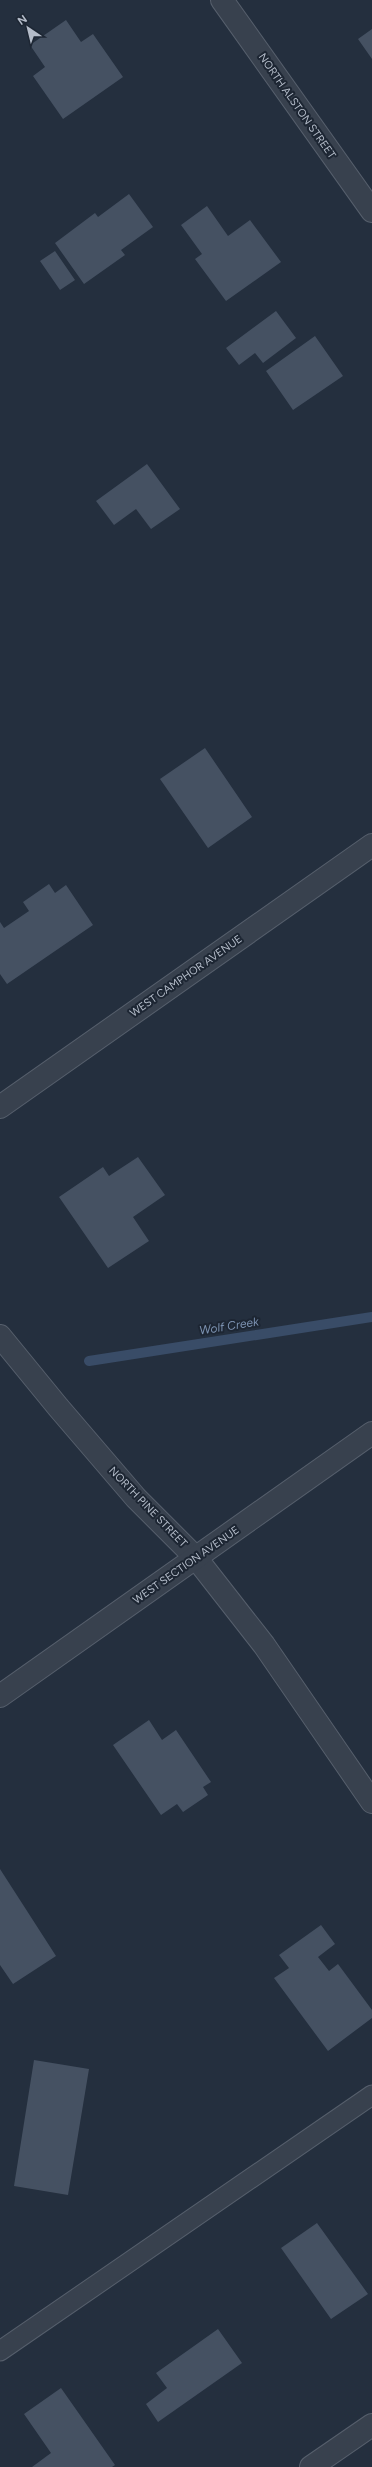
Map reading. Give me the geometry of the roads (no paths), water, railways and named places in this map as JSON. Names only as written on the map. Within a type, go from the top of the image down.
[{"type":"street","name":"NORTH ALSTON STREET","points":[[222,0],[372,212]]},
{"type":"street","name":"WEST CAMPHOR AVENUE","points":[[0,1107],[372,845]]},
{"type":"street","name":"NORTH PINE STREET","points":[[0,1336],[58,1407],[136,1498],[196,1558],[264,1645],[372,1802]]},
{"type":"street","name":"WEST SECTION AVENUE","points":[[0,1696],[372,1433]]},
{"type":"street","points":[[311,2467],[372,2425]]},
{"type":"lane","points":[[0,2351],[372,2095]]},
{"type":"waterway","name":"Wolf Creek","points":[[89,1361],[372,1317]]}]
